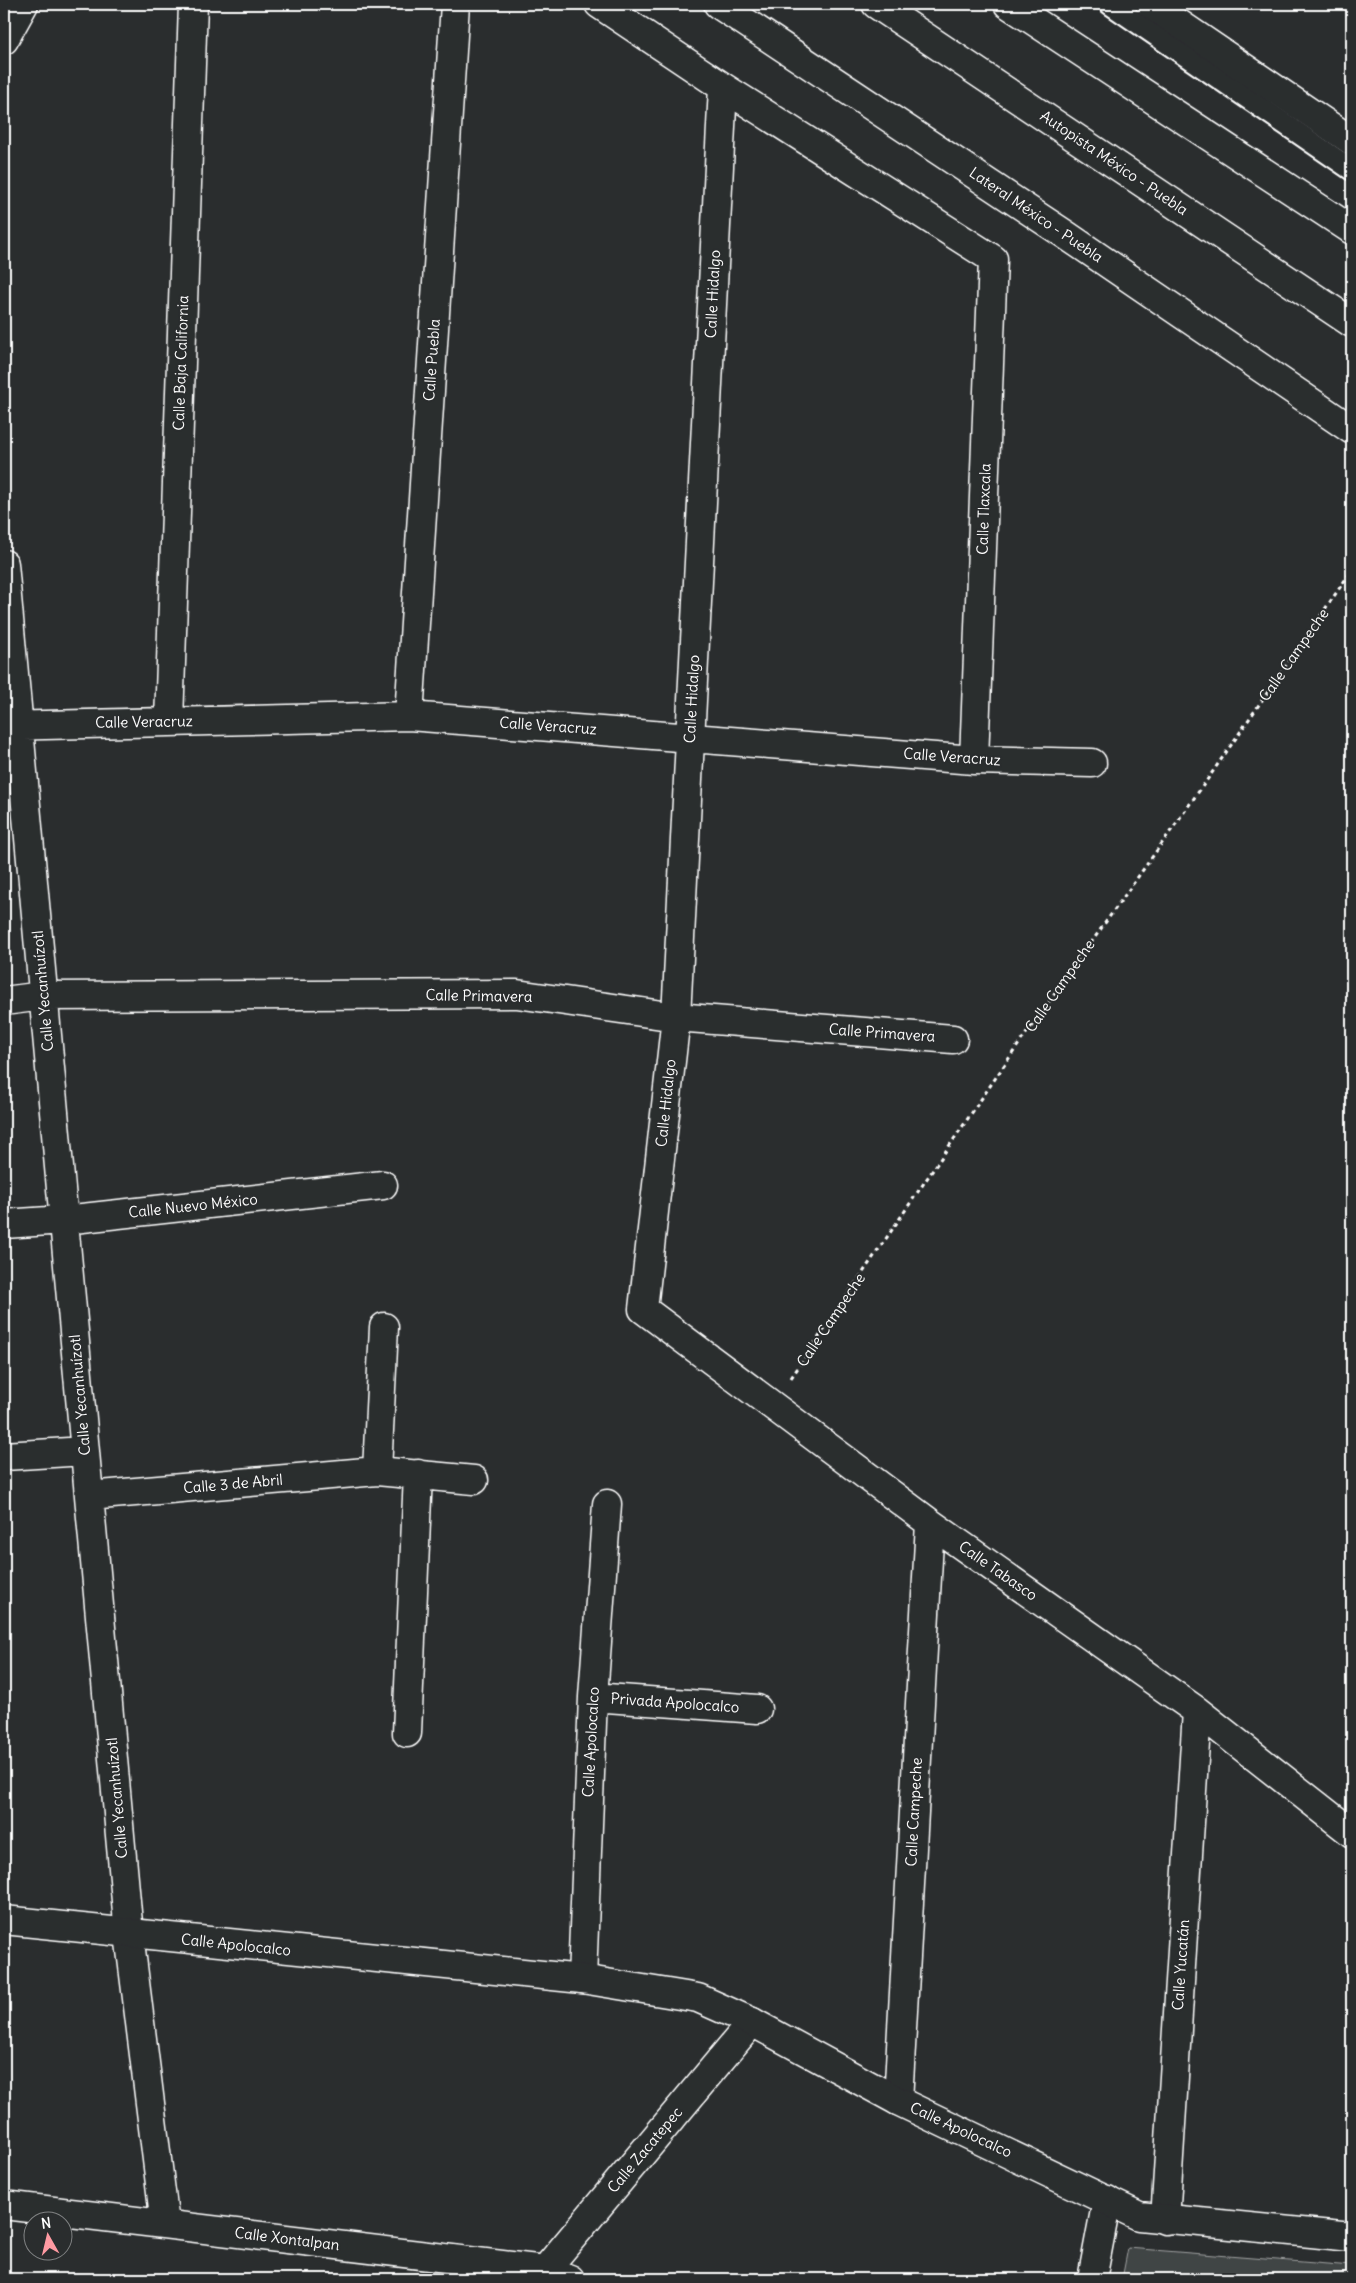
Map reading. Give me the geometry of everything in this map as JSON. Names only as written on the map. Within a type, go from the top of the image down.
[{"type":"main road","points":[[4,40],[24,4]]},
{"type":"main road","name":"Calle Baja California","points":[[169,722],[193,4]]},
{"type":"main road","name":"Calle Puebla","points":[[409,716],[455,4]]},
{"type":"main road","points":[[600,4],[723,87]]},
{"type":"main road","name":"Lateral México - Puebla","points":[[718,4],[1066,235],[1352,430]]},
{"type":"main road","name":"Autopista México - Puebla","points":[[876,4],[1352,323]]},
{"type":"main road","points":[[1008,4],[1352,230]]},
{"type":"main road","points":[[1150,4],[1352,141]]},
{"type":"main road","name":"Calle Tlaxcala","points":[[723,87],[992,259],[974,760]]},
{"type":"main road","name":"Calle Hidalgo","points":[[643,1309],[676,1017],[723,87]]},
{"type":"main road","name":"Calle Yecanhuízotl","points":[[4,564],[11,726],[43,996],[129,1934],[165,2224]]},
{"type":"main road","name":"Calle Veracruz","points":[[11,726],[409,716],[974,760],[1092,763]]},
{"type":"main road","name":"Calle Primavera","points":[[4,1001],[43,996],[517,994],[676,1017],[953,1038]]},
{"type":"main road","name":"Calle Nuevo México","points":[[4,1224],[64,1220],[383,1185]]},
{"type":"main road","name":"Calle Tabasco","points":[[643,1309],[930,1523],[1197,1711],[1352,1833]]},
{"type":"main road","points":[[377,1471],[384,1328]]},
{"type":"main road","points":[[4,1456],[85,1451]]},
{"type":"main road","name":"Calle 3 de Abril","points":[[89,1496],[377,1471],[474,1480]]},
{"type":"main road","points":[[407,1732],[418,1474]]},
{"type":"main road","name":"Calle Apolocalco","points":[[582,1979],[593,1697],[607,1504]]},
{"type":"main road","name":"Calle Campeche","points":[[898,2101],[930,1523]]},
{"type":"main road","name":"Privada Apolocalco","points":[[593,1697],[757,1709]]},
{"type":"main road","name":"Calle Yucatán","points":[[1165,2220],[1197,1711]]},
{"type":"main road","name":"Calle Apolocalco","points":[[4,1920],[582,1979],[698,1998],[752,2022],[898,2101],[1139,2216],[1352,2237]]},
{"type":"main road","name":"Calle Zacatepec","points":[[552,2276],[752,2022]]},
{"type":"main road","points":[[1092,2279],[1107,2200]]},
{"type":"main road","name":"Calle Xontalpan","points":[[4,2205],[165,2224],[552,2276]]},
{"type":"lane","points":[[1110,4],[1352,170]]},
{"type":"lane","points":[[1136,4],[1352,150]]},
{"type":"path","name":"Calle Campeche","points":[[772,1405],[1016,1048],[1207,780],[1352,570]]},
{"type":"shaded area","points":[[1128,2248],[1352,2266],[1352,2279],[1122,2279]]}]
